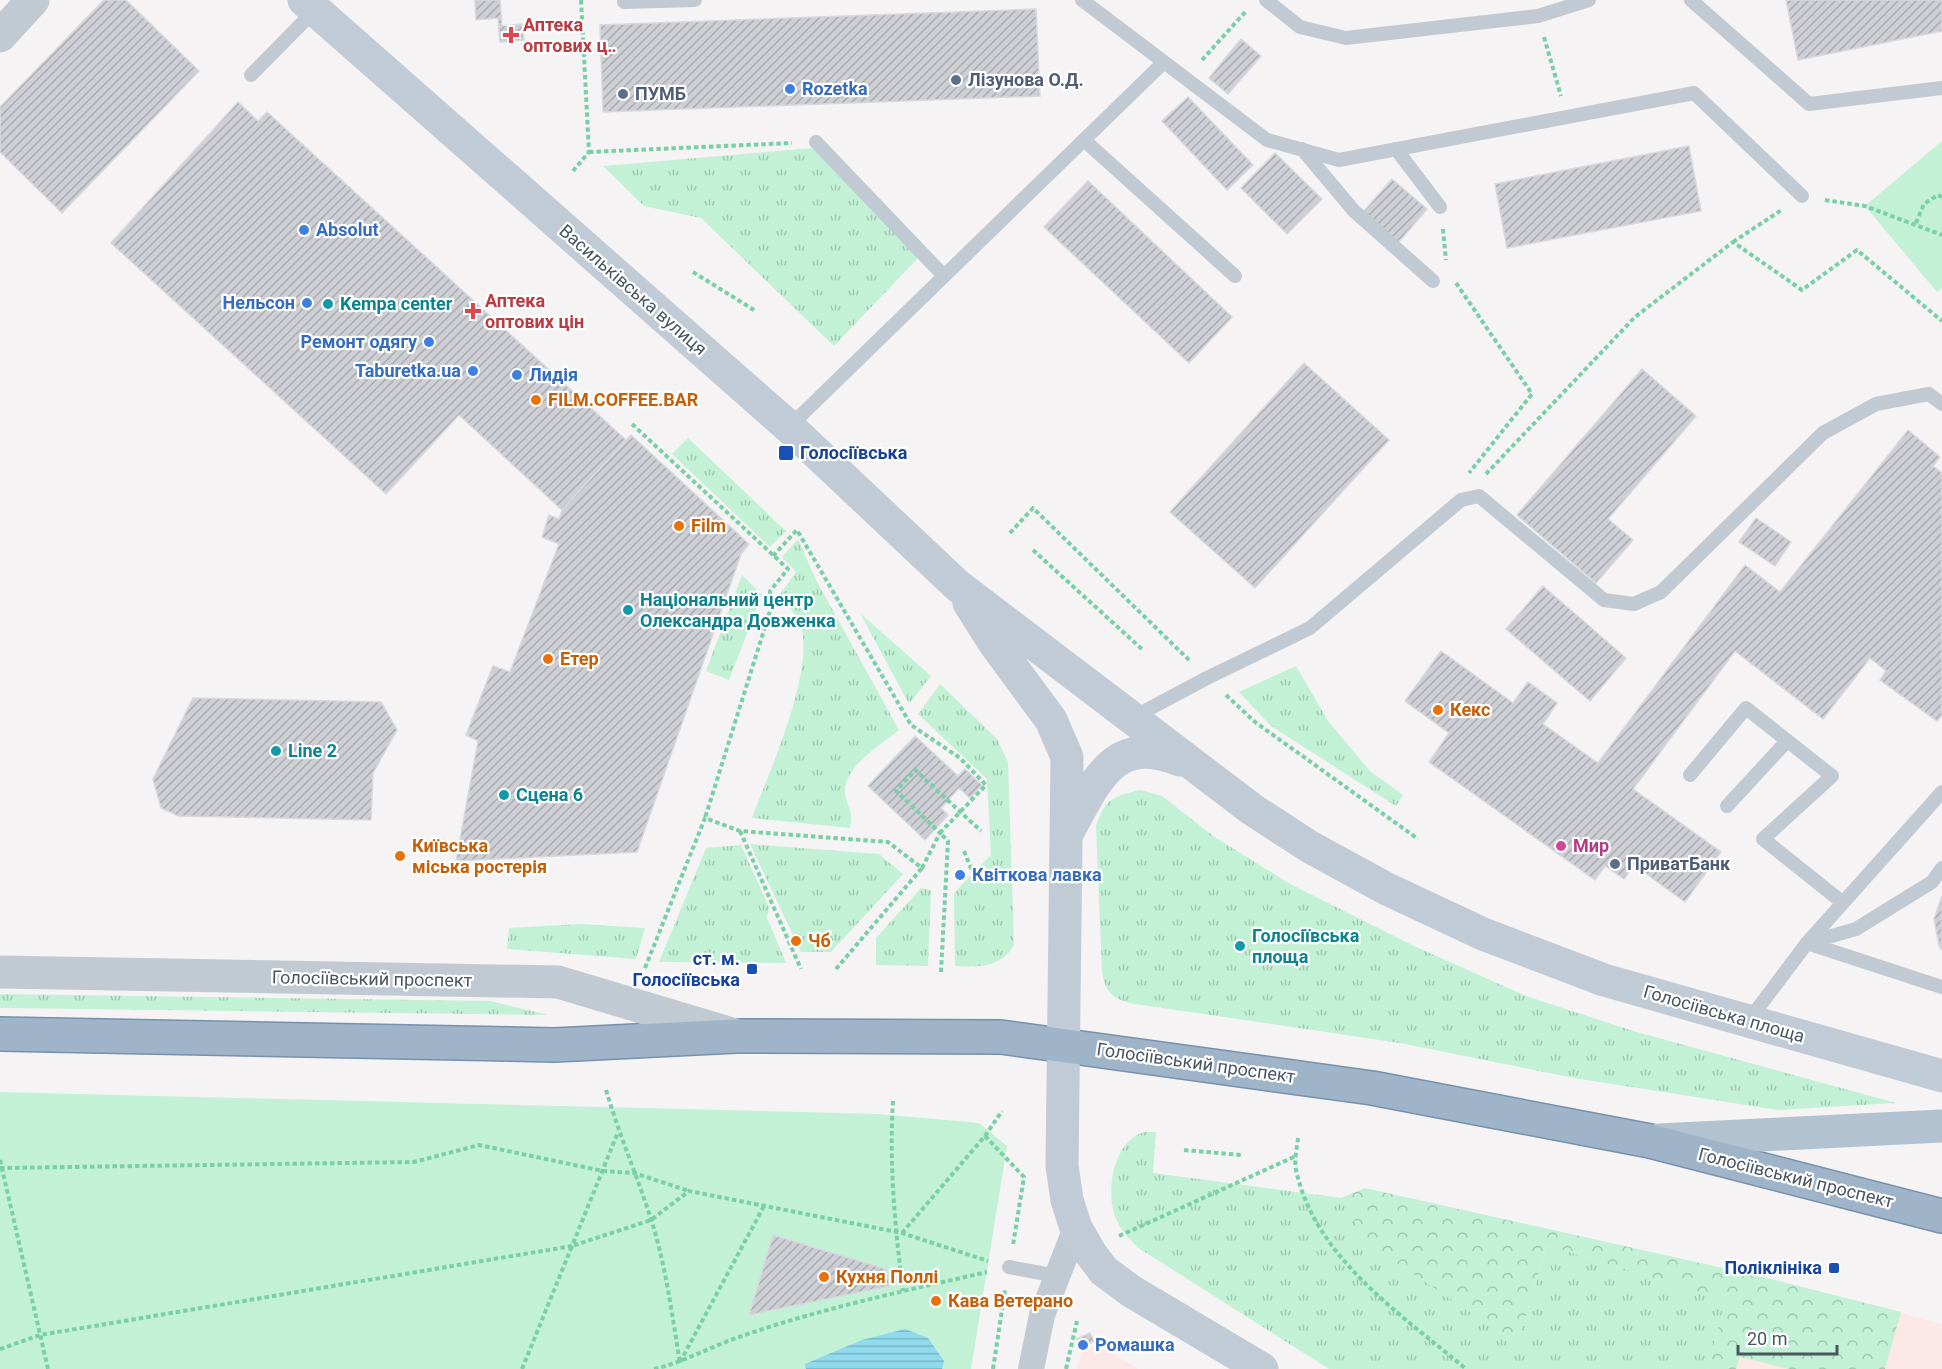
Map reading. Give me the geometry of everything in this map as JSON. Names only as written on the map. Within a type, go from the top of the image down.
[{"type":"highway","name":"Голосіївський проспект","points":[[0,1034],[555,1045],[736,1036],[1001,1037],[1372,1088],[1650,1141],[1942,1216]]},
{"type":"main road","name":"Васильківська вулиця","points":[[309,5],[789,427],[958,586]]},
{"type":"main road","name":"Голосіївська площа","points":[[958,586],[1043,649],[1130,719],[1253,810],[1310,847],[1387,889],[1461,924],[1604,980],[1942,1076]]},
{"type":"main road","points":[[958,586],[995,644],[1051,720],[1067,757],[1062,1166],[1067,1200],[1076,1228],[1091,1254],[1112,1278],[1262,1369]]},
{"type":"main road","points":[[1066,835],[1091,789],[1107,769],[1126,755],[1143,751],[1159,751],[1192,764]]},
{"type":"main road","name":"Голосіївський проспект","points":[[1650,1141],[1942,1126]]},
{"type":"street","points":[[0,36],[33,0]]},
{"type":"street","name":"Голосіївський проспект","points":[[0,972],[558,982],[736,1036]]},
{"type":"street","points":[[1031,1369],[1042,1315],[1076,1228]]},
{"type":"lane","points":[[624,2],[695,0]]},
{"type":"lane","points":[[1082,0],[1114,22],[1162,63],[1267,140],[1302,150],[1339,160],[1694,93],[1802,196]]},
{"type":"lane","points":[[1266,0],[1300,27],[1346,38],[1538,16],[1589,0]]},
{"type":"lane","points":[[1691,0],[1809,104],[1942,88]]},
{"type":"lane","points":[[251,75],[309,5]]},
{"type":"lane","points":[[789,427],[1162,63]]},
{"type":"lane","points":[[1084,140],[1235,276]]},
{"type":"lane","points":[[816,142],[944,276]]},
{"type":"lane","points":[[1396,149],[1440,207]]},
{"type":"lane","points":[[1302,150],[1354,211],[1433,281]]},
{"type":"lane","points":[[1130,719],[1207,678],[1310,628],[1461,500],[1479,496],[1604,600],[1634,604],[1661,592],[1823,433],[1876,404],[1929,394],[1942,404]]},
{"type":"lane","points":[[1690,775],[1746,708],[1832,776],[1762,839],[1842,902]]},
{"type":"lane","points":[[1728,806],[1787,741]]},
{"type":"lane","points":[[1748,1021],[1807,943],[1942,792]]},
{"type":"lane","points":[[1807,943],[1856,928],[1932,882],[1942,868]]},
{"type":"lane","points":[[1807,943],[1942,987]]},
{"type":"lane","points":[[1009,1267],[1057,1276]]},
{"type":"path","points":[[573,171],[589,152],[581,0]]},
{"type":"path","points":[[1185,80],[1247,9]]},
{"type":"path","points":[[1538,16],[1567,117]]},
{"type":"path","points":[[589,152],[816,142]]},
{"type":"path","points":[[1916,224],[1924,204],[1938,195],[1942,197]]},
{"type":"path","points":[[1802,196],[1865,206],[1942,235]]},
{"type":"path","points":[[1440,207],[1447,270]]},
{"type":"path","points":[[1483,476],[1635,317],[1734,242],[1778,212]]},
{"type":"path","points":[[1734,242],[1802,290],[1857,250],[1942,321]]},
{"type":"path","points":[[693,272],[754,310]]},
{"type":"path","points":[[1453,280],[1532,394],[1460,483],[1461,500]]},
{"type":"path","points":[[632,424],[788,569],[770,591],[771,608],[705,818],[645,968]]},
{"type":"path","points":[[773,556],[797,530],[911,725],[960,758],[986,784],[940,833],[922,868],[836,969]]},
{"type":"path","points":[[1033,550],[1144,651]]},
{"type":"path","points":[[941,972],[948,841],[896,791],[915,770],[981,831]]},
{"type":"path","points":[[705,818],[740,831],[888,842],[922,868]]},
{"type":"path","points":[[740,831],[801,969]]},
{"type":"path","points":[[964,851],[977,883]]},
{"type":"path","points":[[606,1090],[618,1132],[651,1220],[669,1294],[680,1363]]},
{"type":"path","points":[[893,1101],[891,1129],[895,1232],[903,1291]]},
{"type":"path","points":[[902,1233],[985,1136],[1002,1111]]},
{"type":"path","points":[[522,1369],[618,1132]]},
{"type":"path","points":[[985,1136],[1024,1177],[993,1369]]},
{"type":"path","points":[[1298,1138],[1295,1168],[1312,1218],[1340,1256],[1382,1297],[1466,1369]]},
{"type":"path","points":[[1,1168],[414,1162],[479,1145],[603,1171],[633,1173],[689,1191],[902,1233],[1009,1267]]},
{"type":"path","points":[[1184,1150],[1241,1155]]},
{"type":"path","points":[[1116,1238],[1296,1156]]},
{"type":"path","points":[[0,1160],[48,1369]]},
{"type":"path","points":[[0,1349],[40,1335],[572,1246],[651,1220],[689,1191]]},
{"type":"path","points":[[680,1363],[764,1206]]},
{"type":"path","points":[[654,1369],[680,1363],[738,1337],[903,1291],[1009,1267]]},
{"type":"path","points":[[1066,1369],[1077,1321]]},
{"type":"shaded area","points":[[1763,1277],[1942,1324],[1942,1369],[1736,1369]]},
{"type":"shaded area","points":[[1098,1345],[1138,1369],[1077,1369],[1082,1352]]},
{"type":"green space","points":[[1942,141],[1942,288],[1937,292],[1865,206]]},
{"type":"green space","points":[[813,148],[919,257],[834,346],[701,218],[644,206],[603,166]]},
{"type":"green space","points":[[688,438],[786,531],[770,547],[672,454]]},
{"type":"green space","points":[[798,539],[816,580],[899,730],[865,757],[850,773],[845,792],[851,816],[850,828],[752,818],[788,722],[801,670],[803,646],[800,621],[779,596],[796,572],[782,557]]},
{"type":"green space","points":[[742,575],[762,595],[729,680],[706,671]]},
{"type":"green space","points":[[860,613],[931,676],[909,704]]},
{"type":"green space","points":[[1296,666],[1328,721],[1370,771],[1403,795],[1396,806],[1271,726],[1239,692]]},
{"type":"green space","points":[[940,684],[997,739],[1008,762],[1014,945],[1003,958],[981,966],[955,966],[954,893],[991,855],[987,779],[918,714]]},
{"type":"green space","points":[[1141,790],[1162,796],[1213,836],[1290,884],[1414,946],[1526,996],[1633,1031],[1896,1103],[1778,1110],[1574,1078],[1400,1043],[1123,1001],[1110,992],[1102,971],[1096,826],[1103,810],[1111,800],[1123,794]]},
{"type":"green space","points":[[750,844],[879,854],[903,874],[831,952],[801,952]]},
{"type":"green space","points":[[741,845],[769,907],[767,918],[786,963],[659,962],[706,848]]},
{"type":"green space","points":[[921,888],[931,890],[928,966],[876,965],[876,938]]},
{"type":"green space","points":[[580,924],[645,928],[636,959],[507,949],[509,928]]},
{"type":"green space","points":[[0,994],[490,1001],[548,1015],[0,1008]]},
{"type":"green space","points":[[0,1092],[879,1114],[979,1123],[1007,1146],[971,1369],[0,1369]]},
{"type":"green space","points":[[1144,1132],[1156,1132],[1153,1173],[1341,1198],[1370,1245],[1518,1343],[1547,1245],[1726,1300],[1708,1369],[1329,1369],[1137,1247],[1123,1231],[1113,1210],[1111,1197],[1114,1170],[1125,1146],[1133,1137]]},
{"type":"green space","points":[[1365,1188],[1763,1277],[1901,1312],[1885,1369],[1789,1369],[1740,1357],[1736,1369],[1708,1369],[1725,1300],[1547,1245],[1518,1343],[1369,1245],[1341,1198]]},
{"type":"water","points":[[905,1329],[928,1338],[944,1361],[942,1369],[806,1369],[805,1364],[862,1340]]},
{"type":"building","points":[[104,0],[126,0],[199,71],[62,213],[0,152],[0,107]]},
{"type":"building","points":[[475,0],[500,0],[502,26],[522,24],[524,40],[500,42],[498,18],[476,20]]},
{"type":"building","points":[[1786,0],[1942,0],[1942,31],[1798,60]]},
{"type":"building","points":[[1036,9],[1040,96],[603,112],[600,25]]},
{"type":"building","points":[[1241,39],[1261,56],[1228,94],[1209,78]]},
{"type":"building","points":[[1188,97],[1253,165],[1227,190],[1162,121]]},
{"type":"building","name":"Kempa center","points":[[238,102],[258,121],[267,112],[626,440],[562,510],[459,415],[386,494],[111,243]]},
{"type":"building","points":[[1689,146],[1701,211],[1507,248],[1495,184]]},
{"type":"building","points":[[1275,153],[1322,199],[1287,234],[1241,188]]},
{"type":"building","points":[[1392,179],[1427,209],[1398,243],[1363,212]]},
{"type":"building","points":[[1088,181],[1232,317],[1189,363],[1044,227]]},
{"type":"building","points":[[1304,363],[1389,440],[1255,588],[1170,512]]},
{"type":"building","points":[[1642,369],[1696,416],[1608,519],[1633,540],[1596,583],[1517,515]]},
{"type":"building","points":[[1908,430],[1940,457],[1933,466],[1942,473],[1942,715],[1937,721],[1880,680],[1886,671],[1870,658],[1823,719],[1735,651],[1633,789],[1721,852],[1685,902],[1634,865],[1624,879],[1605,866],[1595,880],[1429,762],[1449,733],[1405,701],[1441,651],[1513,703],[1528,682],[1557,703],[1543,724],[1598,763],[1745,565],[1780,592]]},
{"type":"building","name":"Національний центр Олександра Довженка","points":[[631,435],[749,544],[741,554],[637,852],[456,861],[478,741],[466,735],[493,666],[510,672],[559,544],[542,537],[549,515],[559,519],[562,510]]},
{"type":"building","points":[[1756,518],[1791,542],[1775,566],[1739,542]]},
{"type":"building","points":[[1543,586],[1626,658],[1590,701],[1506,629]]},
{"type":"building","name":"Line 2","points":[[193,698],[381,702],[397,730],[373,773],[371,820],[178,816],[161,808],[153,779]]},
{"type":"building","points":[[915,736],[958,776],[965,769],[982,785],[970,798],[959,788],[941,808],[948,815],[925,840],[868,786]]},
{"type":"building","points":[[1942,896],[1942,950],[1939,946],[1934,919]]},
{"type":"building","name":"Кухня Поллі","points":[[773,1235],[886,1269],[890,1286],[749,1315]]},
{"type":"building","name":"Ромашка","points":[[1090,1333],[1094,1341],[1080,1349],[1077,1339]]},
{"type":"place","name":"Аптека оптових ц‥","points":[[511,35]]},
{"type":"place","name":"Лізунова О.Д.","points":[[956,80]]},
{"type":"place","name":"Rozetka","points":[[790,89]]},
{"type":"place","name":"ПУМБ","points":[[623,94]]},
{"type":"place","name":"Absolut","points":[[304,230]]},
{"type":"place","name":"Нельсон","points":[[307,303]]},
{"type":"place","name":"Kempa center","points":[[328,304]]},
{"type":"place","name":"Аптека оптових цін","points":[[473,311]]},
{"type":"place","name":"Ремонт одягу","points":[[429,342]]},
{"type":"place","name":"Taburetka.ua","points":[[473,371]]},
{"type":"place","name":"Лидія","points":[[517,375]]},
{"type":"place","name":"FILM.COFFEE.BAR","points":[[536,400]]},
{"type":"place","name":"Голосіївська","points":[[786,453]]},
{"type":"place","name":"Film","points":[[679,526]]},
{"type":"place","name":"Національний центр Олександра Довженка","points":[[628,610]]},
{"type":"place","name":"Етер","points":[[548,659]]},
{"type":"place","name":"Кекс","points":[[1438,710]]},
{"type":"place","name":"Line 2","points":[[276,751]]},
{"type":"place","name":"Сцена 6","points":[[504,795]]},
{"type":"place","name":"Мир","points":[[1561,846]]},
{"type":"place","name":"Київська міська ростерія","points":[[400,856]]},
{"type":"place","name":"ПриватБанк","points":[[1615,864]]},
{"type":"place","name":"Квіткова лавка","points":[[960,875]]},
{"type":"place","name":"Чб","points":[[796,941]]},
{"type":"place","name":"Голосіївська площа","points":[[1240,946]]},
{"type":"place","name":"ст. м. Голосіївська","points":[[752,969]]},
{"type":"place","name":"Поліклініка","points":[[1834,1268]]},
{"type":"place","name":"Кухня Поллі","points":[[824,1277]]},
{"type":"place","name":"Кава Ветерано","points":[[936,1301]]},
{"type":"place","name":"Ромашка","points":[[1083,1345]]}]
